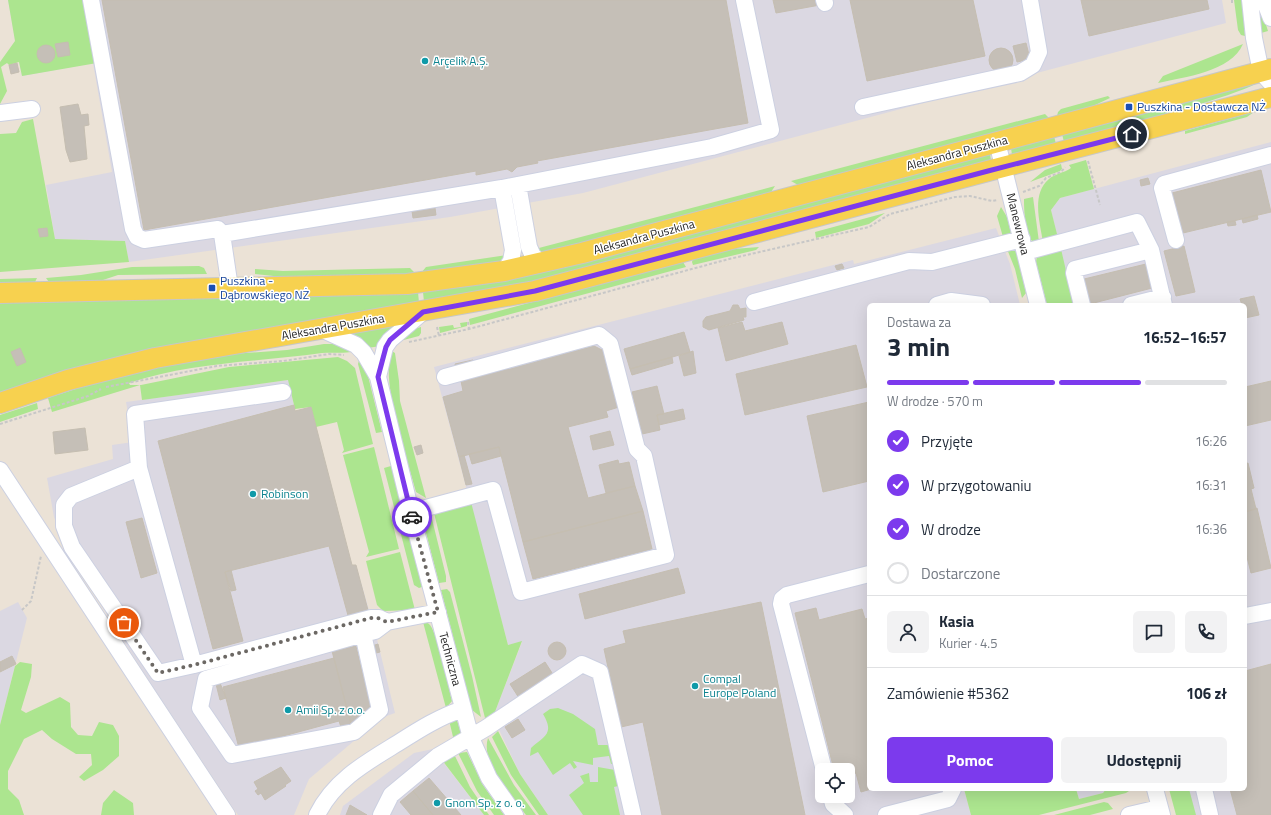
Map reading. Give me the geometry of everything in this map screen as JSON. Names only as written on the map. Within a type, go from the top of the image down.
[{"type":"main road","name":"Aleksandra Puszkina","points":[[0,293],[407,284],[504,271],[543,263],[997,142],[1268,75]]},
{"type":"main road","name":"Aleksandra Puszkina","points":[[0,403],[68,380],[154,358],[423,312],[535,291],[1271,97]]},
{"type":"street","points":[[91,0],[133,229],[137,237],[144,240],[218,229],[222,234],[230,288]]},
{"type":"street","points":[[222,234],[518,185],[712,147],[771,130],[744,0]]},
{"type":"street","points":[[863,107],[1020,73],[1033,65],[1039,52],[1030,0]]},
{"type":"street","points":[[1250,0],[1254,38],[1268,75]]},
{"type":"street","points":[[1264,0],[1271,18]]},
{"type":"street","points":[[0,113],[32,109]]},
{"type":"street","name":"Manewrowa","points":[[997,142],[1023,245],[1035,303]]},
{"type":"street","points":[[1176,240],[1162,188],[1164,184],[1271,155]]},
{"type":"street","points":[[518,185],[529,247],[533,256],[543,263]]},
{"type":"street","points":[[502,188],[513,250],[510,261],[504,271]]},
{"type":"street","points":[[754,302],[909,261],[932,262],[1137,222],[1151,250],[1164,301],[1148,303]]},
{"type":"street","points":[[1082,303],[1074,273],[1075,269],[1151,250]]},
{"type":"street","points":[[944,303],[951,301],[966,303]]},
{"type":"street","name":"Techniczna","points":[[378,377],[386,347],[390,340],[423,312]]},
{"type":"street","name":"Techniczna","points":[[321,329],[356,345],[364,352],[378,377],[411,512],[471,738],[489,778],[515,815]]},
{"type":"street","points":[[411,512],[493,490],[521,592],[666,555],[644,456],[637,449],[610,344],[599,335],[445,377]]},
{"type":"street","points":[[194,665],[139,468],[135,414],[283,392]]},
{"type":"street","points":[[139,468],[71,496],[64,505],[64,526],[72,546],[158,673],[194,665],[371,618],[378,618],[387,622]]},
{"type":"street","points":[[0,470],[227,815]]},
{"type":"street","points":[[822,763],[781,604],[782,598],[787,595],[867,575]]},
{"type":"street","points":[[1247,616],[1271,611]]},
{"type":"street","points":[[363,634],[380,710],[354,732],[232,755],[200,708],[206,679],[363,634],[375,631],[387,622],[438,612]]},
{"type":"street","points":[[381,815],[391,795],[438,756],[471,738],[582,664],[600,672],[633,815]]},
{"type":"street","points":[[317,815],[337,787],[352,772],[440,717],[463,709]]},
{"type":"street","points":[[886,815],[948,799],[952,791]]},
{"type":"street","points":[[1129,815],[1161,811],[1156,791]]},
{"type":"street","points":[[1204,791],[1210,815]]},
{"type":"street","points":[[833,803],[845,815]]},
{"type":"path","points":[[1232,0],[1232,5]]},
{"type":"path","points":[[1087,158],[1100,205]]},
{"type":"path","points":[[468,322],[469,329]]},
{"type":"path","points":[[437,327],[439,336]]},
{"type":"path","points":[[0,424],[88,396],[104,388],[129,384]]},
{"type":"path","points":[[22,610],[31,601],[45,540]]},
{"type":"shaded area","points":[[8,0],[1222,0],[1226,23],[583,193],[450,217],[129,262],[125,241],[55,239],[46,185],[112,172],[93,63],[22,76]]},
{"type":"shaded area","points":[[1271,142],[1271,815],[1193,815],[1187,791],[1247,791],[1247,303],[1074,303],[1051,210],[1060,198]]},
{"type":"shaded area","points":[[996,228],[1010,264],[1020,303],[867,303],[867,791],[965,791],[971,815],[548,815],[520,774],[493,717],[522,642],[508,645],[434,367],[853,260],[854,264]]},
{"type":"shaded area","name":"Robinson","points":[[289,380],[295,411],[311,407],[352,565],[356,565],[375,631],[395,713],[381,718],[309,779],[294,815],[238,815],[68,554],[54,517],[47,478],[113,459],[112,445],[133,442],[126,402]]},
{"type":"shaded area","points":[[18,602],[27,618],[0,725],[0,611]]},
{"type":"shaded area","points":[[433,749],[484,815],[340,815],[343,806],[414,753]]},
{"type":"shaded area","points":[[1077,791],[1104,791],[1103,793],[1079,799]]},
{"type":"green space","points":[[8,0],[85,0],[97,63],[22,76],[19,62],[9,65],[7,63],[1,67],[7,91],[0,104],[0,62],[15,41]]},
{"type":"green space","points":[[1234,0],[1243,0],[1245,36],[1241,35],[1238,30]]},
{"type":"green space","points":[[1258,0],[1268,31],[1261,33]]},
{"type":"green space","points":[[1243,44],[1237,53],[1218,67],[1206,72],[1158,83],[1163,76]]},
{"type":"green space","points":[[1257,82],[1228,95],[1064,142],[1062,134]]},
{"type":"green space","points":[[1108,96],[1110,98],[1093,106],[1057,116],[1061,109]]},
{"type":"green space","points":[[1254,112],[1247,117],[1185,134],[1185,131]]},
{"type":"green space","points":[[1045,114],[1049,118],[798,185],[791,181]]},
{"type":"green space","points":[[33,119],[55,239],[125,241],[129,262],[0,272],[0,134],[16,133],[22,122]]},
{"type":"green space","points":[[1054,136],[1056,144],[1012,155],[1011,148]]},
{"type":"green space","points":[[990,154],[991,160],[534,282],[424,302],[423,292],[476,285],[554,270]]},
{"type":"green space","points":[[1086,160],[1094,189],[1060,198],[1051,210],[1058,238],[1043,242],[1038,201],[1043,185],[1051,177],[1071,168],[1069,165]]},
{"type":"green space","points":[[1061,164],[1062,169],[1060,171],[1030,182],[1045,170]]},
{"type":"green space","points":[[775,186],[771,192],[577,244],[543,252],[535,249]]},
{"type":"green space","points":[[1033,197],[1039,242],[1032,241],[1025,221],[1024,199]]},
{"type":"green space","points":[[1001,207],[1007,217],[1011,233],[1003,237],[997,216]]},
{"type":"green space","points":[[885,213],[869,224],[816,238],[815,232]]},
{"type":"green space","points":[[759,247],[756,250],[693,265],[692,262],[693,259],[733,249]]},
{"type":"green space","points":[[1007,249],[1016,251],[1026,293],[1022,298],[1015,269]]},
{"type":"green space","points":[[1061,249],[1074,303],[1046,303],[1036,262],[1037,256]]},
{"type":"green space","points":[[507,255],[503,260],[498,262],[421,273],[426,267]]},
{"type":"green space","points":[[683,262],[686,267],[470,325],[469,319]]},
{"type":"green space","points":[[199,266],[204,268],[207,274],[118,275],[103,280],[49,282],[46,278],[81,275],[132,267]]},
{"type":"green space","points":[[410,268],[416,274],[292,278],[255,274],[255,269],[283,271]]},
{"type":"green space","points":[[37,278],[35,282],[0,283],[0,279]]},
{"type":"green space","points":[[418,292],[419,303],[0,393],[0,302]]},
{"type":"green space","points":[[467,322],[467,326],[440,333],[439,327],[453,325],[454,328],[461,327],[460,323]]},
{"type":"green space","points":[[396,325],[381,346],[367,348],[345,334]]},
{"type":"green space","points":[[421,327],[421,333],[419,336],[396,342],[414,329]]},
{"type":"green space","points":[[324,344],[335,344],[355,351],[343,353],[322,353],[200,367],[152,376],[129,383],[130,385],[140,385],[52,412],[48,398],[94,383],[156,368],[232,354],[287,350]]},
{"type":"green space","points":[[390,350],[395,353],[400,401],[426,498],[416,492],[396,422],[390,385]]},
{"type":"green space","points":[[338,357],[347,361],[355,368],[373,444],[342,453],[344,450],[337,422],[316,427],[311,407],[295,409],[288,380],[142,400],[140,385],[229,367]]},
{"type":"green space","points":[[360,357],[366,368],[382,432],[376,433],[358,364]]},
{"type":"green space","points":[[37,403],[38,409],[0,422],[0,415]]},
{"type":"green space","points":[[374,447],[399,549],[366,557],[369,552],[343,455]]},
{"type":"green space","points":[[391,466],[422,587],[419,588],[414,585],[384,468]]},
{"type":"green space","points":[[471,502],[508,645],[522,641],[493,717],[485,718],[434,513]]},
{"type":"green space","points":[[431,515],[446,576],[446,582],[439,583],[424,525]]},
{"type":"green space","points":[[400,552],[415,610],[383,611],[377,605],[366,561]]},
{"type":"green space","points":[[447,589],[450,592],[481,717],[472,710],[441,590]]},
{"type":"green space","points":[[423,622],[429,624],[436,637],[452,701],[446,708]]},
{"type":"green space","points":[[20,662],[32,664],[31,677],[21,710],[26,713],[60,697],[70,703],[71,727],[78,735],[92,736],[99,722],[113,725],[119,736],[119,756],[103,770],[84,781],[79,777],[92,765],[91,754],[76,754],[52,739],[42,730],[24,739],[8,771],[8,789],[19,800],[24,815],[0,815],[0,725],[15,666]]},
{"type":"green space","points":[[558,708],[573,714],[595,729],[598,745],[610,745],[615,763],[611,764],[609,756],[593,758],[593,765],[573,761],[577,767],[574,769],[570,763],[553,775],[538,752],[530,756],[531,748],[544,737],[548,730],[543,714],[550,709]]},
{"type":"green space","points":[[449,720],[457,720],[461,734],[454,741]]},
{"type":"green space","points":[[498,731],[520,774],[548,815],[539,815],[511,775],[492,737]]},
{"type":"green space","points":[[488,738],[514,785],[536,815],[526,815],[499,779],[489,758],[487,748]]},
{"type":"green space","points":[[467,752],[483,785],[504,815],[494,815],[477,791],[458,753]]},
{"type":"green space","points":[[454,754],[470,787],[489,815],[484,815],[442,760]]},
{"type":"green space","points":[[598,767],[615,770],[622,785],[614,787],[620,815],[583,815],[569,795],[584,783],[580,776],[589,773],[590,782],[598,782]]},
{"type":"green space","points":[[114,790],[133,803],[134,815],[101,815],[103,803]]},
{"type":"green space","points":[[965,791],[1077,791],[1079,799],[1103,793],[1104,791],[1129,791],[1039,815],[971,815]]},
{"type":"green space","points":[[1170,791],[1190,791],[1196,815],[1176,815]]},
{"type":"green space","points":[[1104,802],[1108,803],[1113,809],[1090,815],[1054,815]]},
{"type":"building","name":"Arçelik A.Ş.","points":[[102,0],[726,0],[748,123],[537,161],[538,163],[517,167],[512,172],[507,169],[476,175],[476,171],[144,230]]},
{"type":"building","points":[[773,0],[819,0],[820,5],[776,13]]},
{"type":"building","points":[[850,0],[973,0],[985,56],[867,81]]},
{"type":"building","points":[[1081,0],[1207,0],[1209,9],[1089,36]]},
{"type":"building","points":[[68,42],[70,55],[58,57],[55,44]]},
{"type":"building","points":[[1026,43],[1030,59],[1017,62],[1013,46]]},
{"type":"building","points":[[46,45],[52,48],[55,54],[52,60],[46,63],[40,60],[37,54],[40,48]]},
{"type":"building","points":[[1001,48],[1010,51],[1013,60],[1010,69],[1001,72],[992,69],[989,60],[992,51]]},
{"type":"building","points":[[17,63],[19,72],[11,74],[9,65]]},
{"type":"building","points":[[78,104],[81,115],[88,114],[89,125],[84,126],[87,159],[70,162],[66,150],[60,107]]},
{"type":"building","points":[[1261,170],[1271,212],[1183,233],[1172,193]]},
{"type":"building","points":[[1148,178],[1150,184],[1141,186],[1140,180]]},
{"type":"building","points":[[435,208],[436,215],[413,218],[412,211]]},
{"type":"building","points":[[1257,215],[1258,219],[1243,223],[1242,219]]},
{"type":"building","points":[[1235,221],[1236,225],[1228,226],[1227,222]]},
{"type":"building","points":[[47,228],[48,236],[40,237],[38,229]]},
{"type":"building","points":[[1184,246],[1195,292],[1176,296],[1164,251]]},
{"type":"building","points":[[1150,263],[1156,287],[1094,303],[1086,303],[1080,280]]},
{"type":"building","points":[[842,264],[844,268],[837,270],[835,266]]},
{"type":"building","points":[[1254,296],[1259,315],[1247,318],[1247,303],[1241,303],[1240,299]]},
{"type":"building","points":[[733,305],[738,305],[740,309],[746,308],[746,317],[743,317],[744,320],[709,330],[703,327],[703,321],[706,317],[730,311]]},
{"type":"building","points":[[742,322],[745,331],[782,322],[788,344],[726,361],[718,328]]},
{"type":"building","points":[[684,332],[690,352],[630,369],[624,349]]},
{"type":"building","points":[[856,345],[867,387],[745,415],[736,374]]},
{"type":"building","points":[[594,346],[604,351],[619,407],[606,411],[608,417],[568,427],[588,498],[635,486],[643,511],[523,542],[499,447],[459,457],[443,397],[463,391],[461,381]]},
{"type":"building","points":[[20,348],[26,362],[17,366],[11,352]]},
{"type":"building","points":[[693,351],[696,373],[684,376],[679,356]]},
{"type":"building","points":[[672,357],[673,363],[632,375],[630,369]]},
{"type":"building","points":[[473,360],[474,364],[456,368],[455,364]]},
{"type":"building","points":[[1271,381],[1271,420],[1247,426],[1247,387]]},
{"type":"building","points":[[657,386],[664,414],[657,415],[660,430],[642,434],[632,392]]},
{"type":"building","points":[[867,402],[867,481],[823,492],[807,416]]},
{"type":"building","name":"Robinson","points":[[294,405],[295,411],[311,407],[352,565],[356,565],[369,614],[349,619],[329,546],[225,572],[243,641],[213,649],[158,441]]},
{"type":"building","points":[[683,409],[685,419],[659,425],[657,415]]},
{"type":"building","points":[[85,428],[88,450],[55,454],[53,432]]},
{"type":"building","points":[[610,431],[614,445],[593,450],[590,436]]},
{"type":"building","points":[[421,445],[423,453],[417,455],[414,447]]},
{"type":"building","points":[[499,447],[501,456],[472,464],[469,454]]},
{"type":"building","points":[[464,455],[472,484],[466,485],[459,457]]},
{"type":"building","points":[[618,460],[619,464],[629,462],[635,486],[606,493],[599,465]]},
{"type":"building","points":[[1247,463],[1254,488],[1251,489],[1256,509],[1247,511]]},
{"type":"building","points":[[1257,508],[1271,568],[1251,573],[1247,557],[1247,511]]},
{"type":"building","points":[[643,511],[652,549],[533,579],[523,542]]},
{"type":"building","points":[[142,518],[157,573],[141,578],[126,522]]},
{"type":"building","points":[[678,568],[685,593],[585,619],[579,594]]},
{"type":"building","points":[[231,570],[236,590],[231,591],[225,572]]},
{"type":"building","name":"Compal Europe Poland","points":[[761,602],[805,815],[662,815],[643,722],[621,727],[604,649],[626,643],[623,631]]},
{"type":"building","points":[[816,608],[819,620],[862,609],[865,619],[867,618],[867,790],[861,792],[855,773],[855,763],[832,763],[795,613]]},
{"type":"building","points":[[553,642],[561,642],[566,647],[564,658],[561,660],[553,660],[548,655],[548,647]]},
{"type":"building","points":[[378,644],[380,652],[372,654],[369,647]]},
{"type":"building","name":"Amii Sp. z o.o.","points":[[356,646],[364,680],[368,679],[372,695],[368,696],[372,709],[351,724],[332,651]]},
{"type":"building","points":[[12,656],[16,664],[0,672],[0,662]]},
{"type":"building","name":"Amii Sp. z o.o.","points":[[334,658],[351,724],[341,727],[339,721],[239,748],[223,687]]},
{"type":"building","points":[[545,662],[554,676],[519,698],[510,684]]},
{"type":"building","points":[[1271,664],[1271,815],[1237,815],[1231,791],[1247,791],[1247,670]]},
{"type":"building","points":[[220,683],[226,698],[220,700],[216,684]]},
{"type":"building","points":[[518,719],[525,730],[512,738],[505,727]]},
{"type":"building","points":[[281,767],[291,781],[265,800],[261,793],[258,795],[255,791],[258,789],[254,782]]},
{"type":"building","name":"Gnom Sp. z o. o.","points":[[429,778],[461,815],[433,815],[413,791]]},
{"type":"building","points":[[413,791],[433,815],[411,815],[400,802]]},
{"type":"building","points":[[350,805],[367,815],[346,815]]},
{"type":"way so far","points":[[124,623],[158,673],[194,665],[371,618],[378,618],[387,622],[419,618],[438,612],[412,517]]},
{"type":"place","name":"Arçelik A.Ş.","points":[[425,61]]},
{"type":"place","name":"Puszkina - Dostawcza NŻ","points":[[1129,107]]},
{"type":"place","name":"Puszkina - Dąbrowskiego NŻ","points":[[212,288]]},
{"type":"place","name":"Robinson","points":[[253,494]]},
{"type":"place","name":"Compal Europe Poland","points":[[695,686]]},
{"type":"place","name":"Amii Sp. z o.o.","points":[[288,710]]},
{"type":"place","name":"Gnom Sp. z o. o.","points":[[437,803]]},
{"type":"route","points":[[412,517],[378,377],[386,347],[390,340],[397,332],[423,312],[535,291],[588,278],[700,247],[1132,134]]}]
